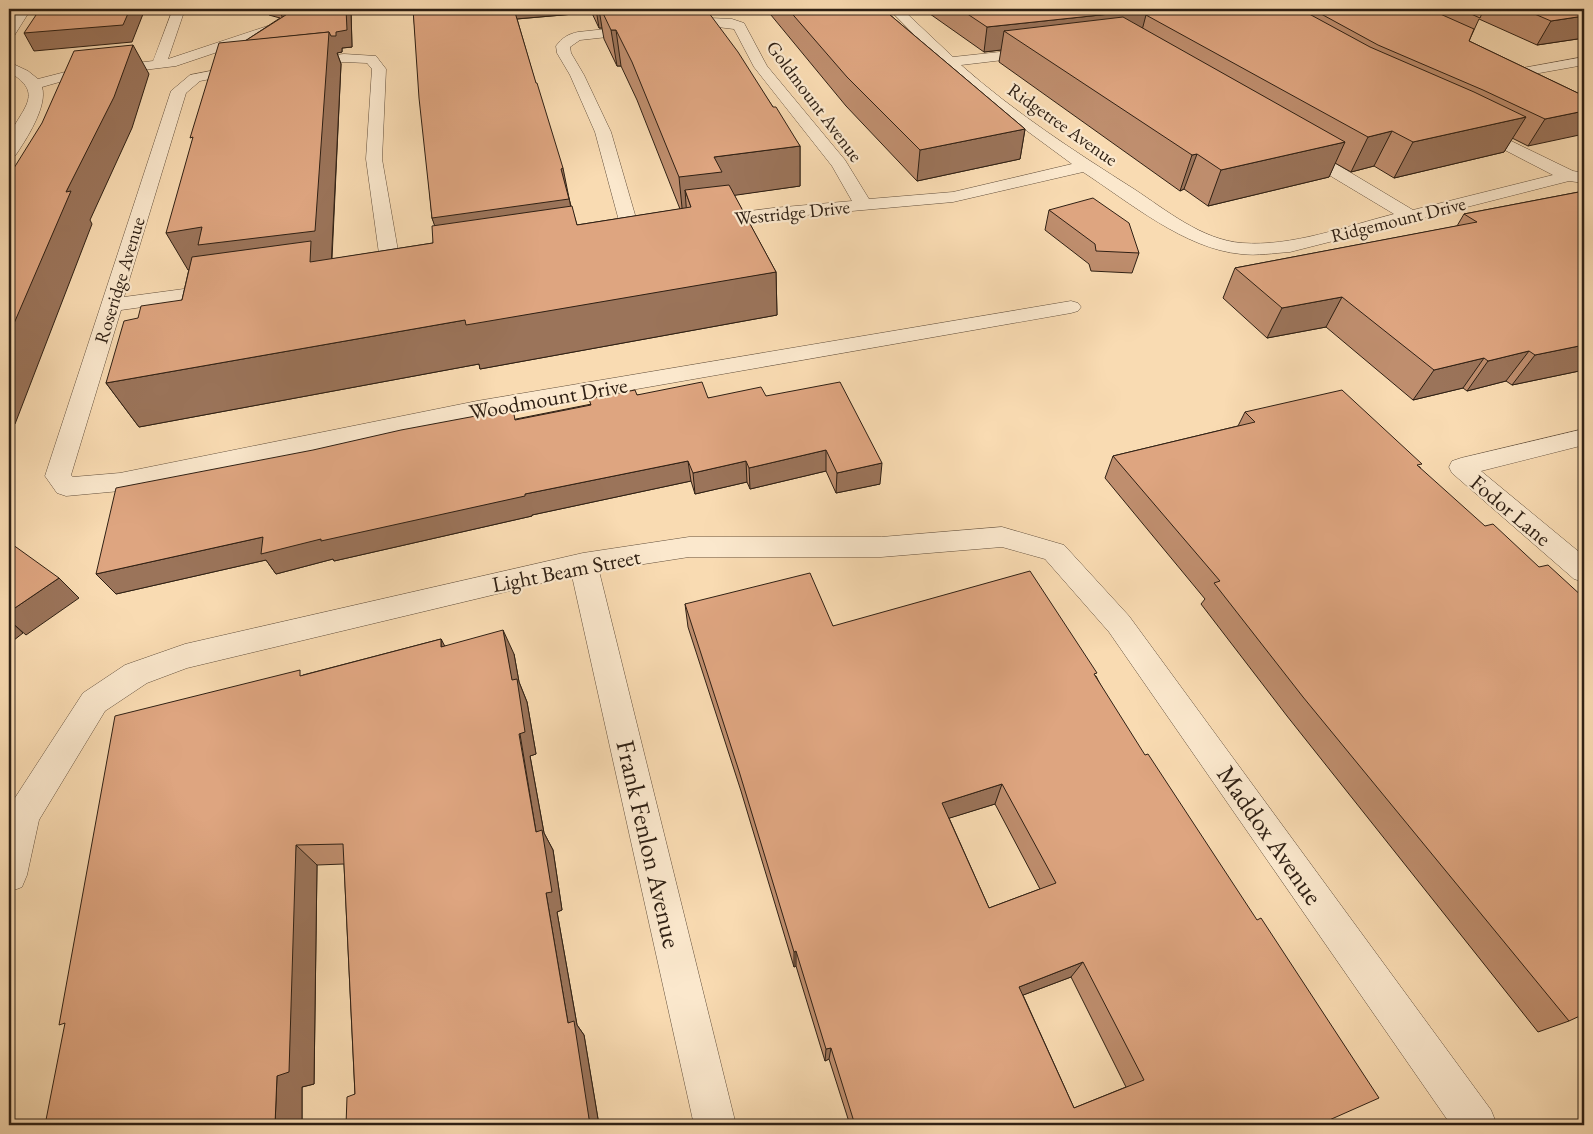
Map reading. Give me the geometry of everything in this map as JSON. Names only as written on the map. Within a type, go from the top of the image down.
[{"type":"street","points":[[11,28],[25,9]]},
{"type":"street","points":[[159,65],[179,9]]},
{"type":"street","points":[[34,85],[69,75],[171,63],[331,9]]},
{"type":"street","name":"Ridgetree Avenue","points":[[895,9],[949,62],[986,94],[1086,166],[1188,232],[1227,247]]},
{"type":"street","name":"Goldmount Avenue","points":[[631,232],[603,132],[564,53],[563,46],[570,40],[589,34],[709,22],[732,23],[739,26],[761,67],[839,164],[864,206]]},
{"type":"street","points":[[949,62],[1048,50]]},
{"type":"street","points":[[288,64],[344,58],[372,59],[379,69],[374,159],[391,268]]},
{"type":"street","points":[[1517,73],[1584,61]]},
{"type":"street","points":[[9,66],[34,85],[37,96],[34,108],[11,144]]},
{"type":"street","name":"Roseridge Avenue","points":[[66,487],[58,476],[179,91],[195,78],[232,70],[260,67]]},
{"type":"street","points":[[1462,121],[1576,177]]},
{"type":"street","points":[[1285,142],[1410,216]]},
{"type":"street","name":"Ridgemount Drive","points":[[1227,247],[1256,250],[1290,246],[1576,177],[1572,166],[1584,163]]},
{"type":"street","name":"Westridge Drive","points":[[687,224],[773,213],[953,197],[1086,166]]},
{"type":"street","points":[[612,235],[649,230]]},
{"type":"street","points":[[372,270],[410,265]]},
{"type":"street","points":[[111,305],[237,288]]},
{"type":"street","name":"Woodmount Drive","points":[[66,487],[120,482],[477,410],[1071,307]]},
{"type":"street","name":"Fodor Lane","points":[[1584,436],[1461,467],[1584,571]]},
{"type":"street","name":"Light Beam Street","points":[[9,875],[23,815],[94,702],[136,674],[186,656],[583,563],[689,547],[881,547],[1002,537],[1054,552]]},
{"type":"street","name":"Maddox Avenue","points":[[1054,552],[1120,624],[1476,1125]]},
{"type":"street","name":"Frank Fenlon Avenue","points":[[583,563],[715,1125]]},
{"type":"building","points":[[40,9],[130,9],[123,25],[24,33]]},
{"type":"building","points":[[298,9],[346,9],[347,30],[336,32],[336,36],[331,36],[329,32],[245,41],[292,11]]},
{"type":"building","points":[[413,9],[514,9],[563,168],[561,169],[569,199],[432,218],[419,98]]},
{"type":"building","points":[[601,9],[706,9],[738,52],[773,107],[776,107],[800,146],[714,157],[722,172],[679,177],[632,62],[616,30],[611,30]]},
{"type":"building","points":[[788,9],[883,9],[1025,129],[920,150],[847,77]]},
{"type":"building","points":[[960,9],[1157,9],[987,27]]},
{"type":"building","points":[[1199,9],[1300,9],[1370,47],[1474,92],[1526,117],[1413,142],[1392,131],[1368,137],[1146,15]]},
{"type":"building","points":[[1312,9],[1429,9],[1474,29],[1469,41],[1584,96],[1584,111],[1545,119],[1378,45]]},
{"type":"building","points":[[1460,9],[1484,9],[1480,18]]},
{"type":"building","points":[[1523,9],[1584,9],[1584,16],[1551,21]]},
{"type":"building","points":[[1123,17],[1345,142],[1221,170],[1197,154],[1192,155],[1004,31]]},
{"type":"building","points":[[329,32],[315,231],[198,245],[202,227],[166,233],[193,137],[190,138],[219,43]]},
{"type":"building","points":[[133,45],[114,97],[66,192],[71,191],[9,335],[9,176],[42,123],[74,51]]},
{"type":"building","points":[[729,185],[776,272],[466,325],[465,320],[106,383],[124,321],[138,318],[141,306],[182,300],[192,257],[311,241],[310,262],[433,243],[432,226],[572,206],[577,225],[691,207],[685,190]]},
{"type":"building","points":[[1584,191],[1584,345],[1535,355],[1529,351],[1488,361],[1484,358],[1434,370],[1342,297],[1282,308],[1235,268],[1477,222],[1464,214]]},
{"type":"building","points":[[1093,198],[1129,223],[1139,253],[1096,251],[1095,244],[1049,210]]},
{"type":"building","points":[[702,382],[708,398],[761,387],[766,396],[840,382],[882,463],[837,473],[826,450],[749,468],[746,461],[693,473],[688,461],[525,494],[525,496],[321,541],[321,539],[261,554],[263,537],[96,574],[116,488],[513,409],[515,420],[591,405],[589,399],[635,390],[637,395]]},
{"type":"building","points":[[1342,390],[1422,464],[1417,465],[1485,526],[1493,524],[1539,567],[1548,565],[1584,598],[1584,1014],[1569,1021],[1303,697],[1214,583],[1220,581],[1113,456],[1255,422],[1245,412]]},
{"type":"building","points":[[9,542],[59,578],[9,612]]},
{"type":"building","points":[[1030,571],[1097,673],[1094,674],[1145,755],[1148,754],[1257,920],[1261,918],[1379,1098],[1318,1125],[855,1125],[831,1048],[826,1049],[796,951],[794,952],[739,771],[685,604],[810,573],[833,626]],"holes":[[[1002,784],[1056,883],[989,908],[942,803]],[[1083,962],[1144,1080],[1074,1108],[1019,987]]]},
{"type":"building","points":[[503,630],[512,680],[517,679],[525,732],[519,734],[536,832],[542,830],[552,892],[546,893],[568,1023],[574,1021],[590,1125],[346,1125],[347,1097],[355,1094],[343,844],[296,845],[289,1072],[277,1076],[275,1125],[45,1125],[65,1023],[59,1025],[115,716],[300,670],[300,676],[441,639],[441,647]]}]
